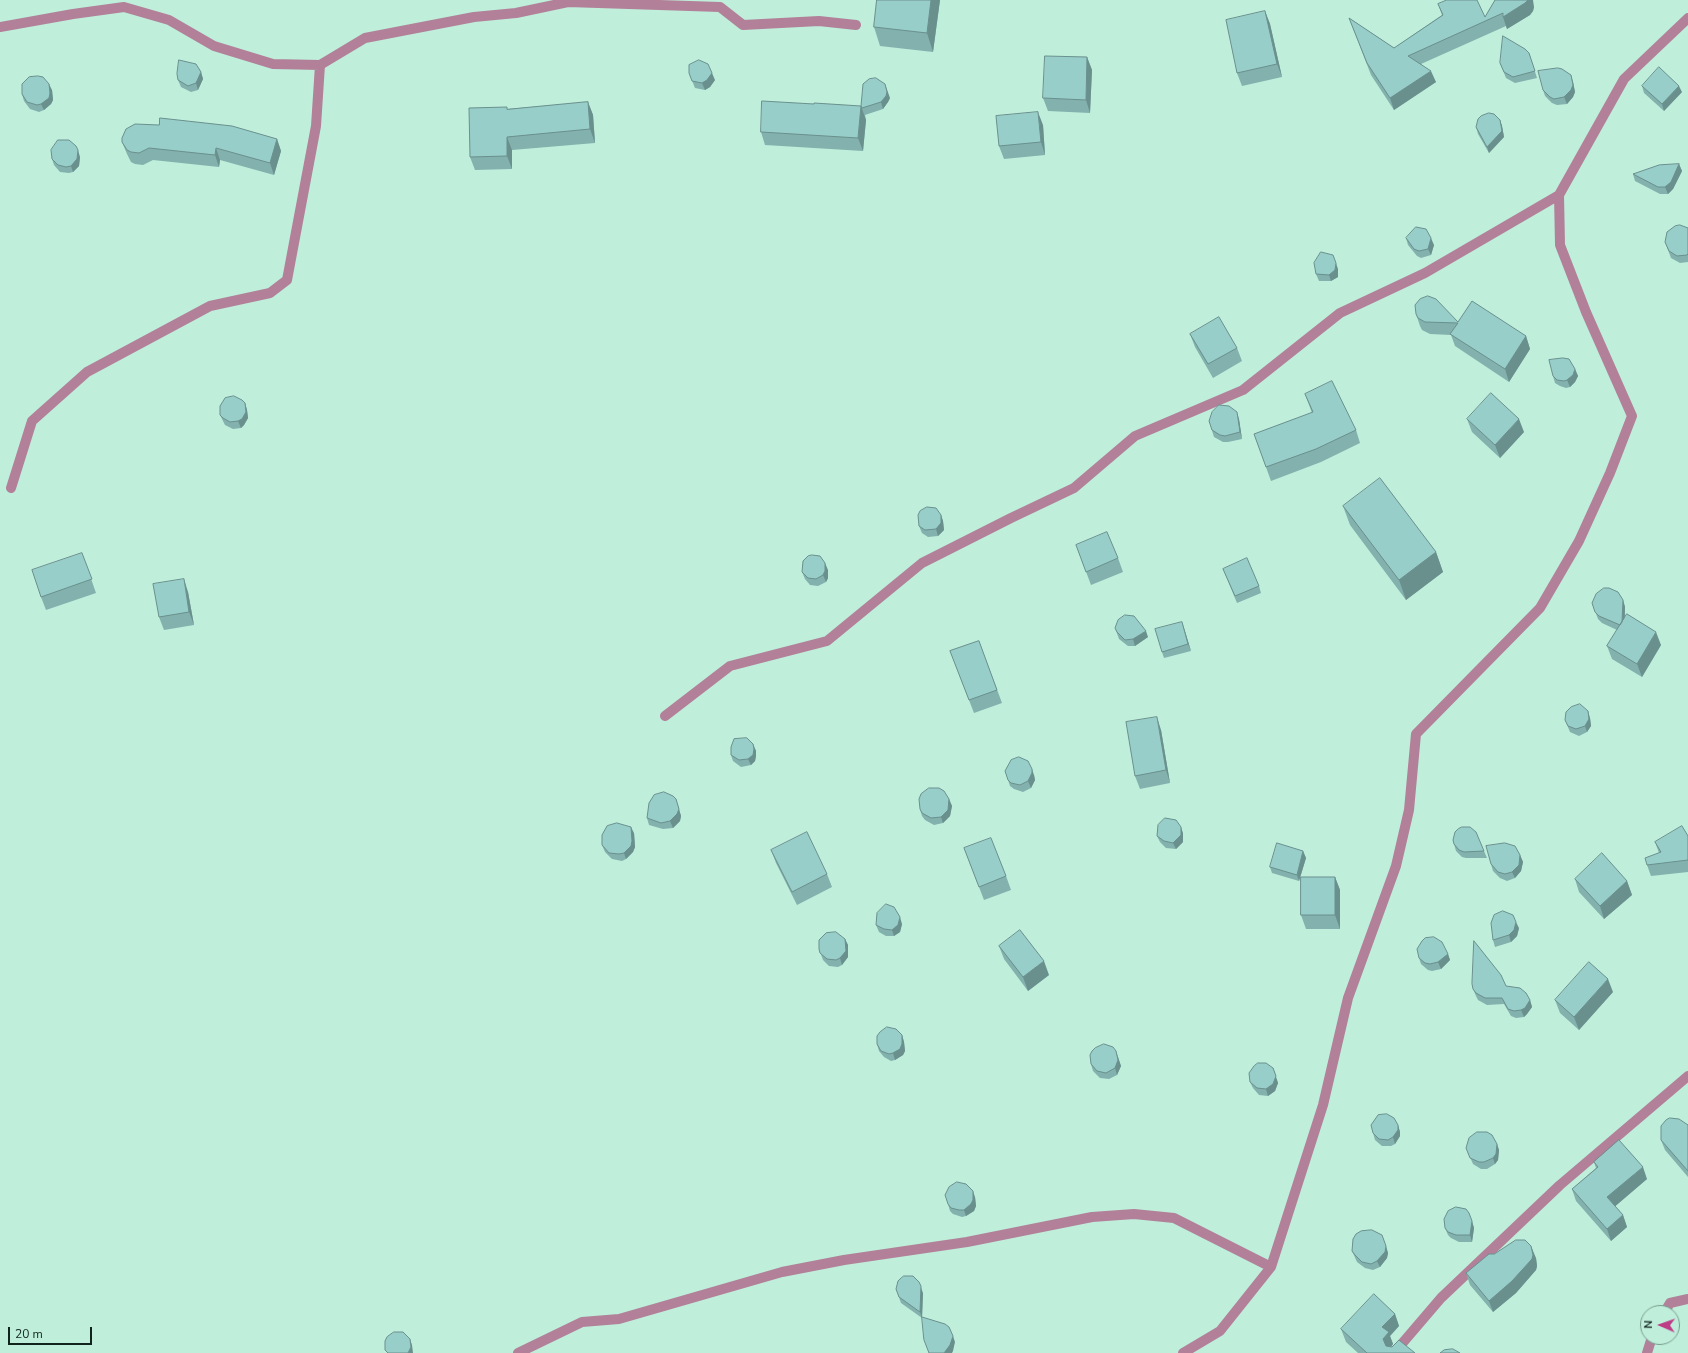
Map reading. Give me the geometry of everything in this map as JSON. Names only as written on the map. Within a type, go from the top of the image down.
[{"type":"street","points":[[0,27],[73,14],[124,8],[168,20],[214,46],[273,64],[320,65],[365,38],[474,17],[516,13],[568,1],[720,7],[743,25],[819,21],[856,25]]},
{"type":"street","points":[[1183,1353],[1220,1331],[1271,1267],[1323,1105],[1348,998],[1396,866],[1409,810],[1416,734],[1540,608],[1578,541],[1610,473],[1632,416],[1586,312],[1560,245],[1559,195],[1624,79],[1688,18]]},
{"type":"street","points":[[11,488],[32,421],[87,372],[210,306],[270,293],[287,280],[316,126],[320,65]]},
{"type":"street","points":[[665,716],[730,666],[827,641],[922,563],[1074,488],[1135,436],[1243,390],[1340,312],[1425,273],[1559,195]]},
{"type":"street","points":[[1394,1353],[1441,1298],[1560,1185],[1688,1076]]},
{"type":"street","points":[[518,1353],[582,1322],[619,1319],[782,1272],[844,1260],[968,1242],[1092,1217],[1134,1214],[1174,1218],[1271,1267]]},
{"type":"street","points":[[1669,1305],[1670,1303],[1688,1299]]},
{"type":"building","points":[[877,0],[931,0],[927,33],[874,27]]},
{"type":"building","points":[[1447,0],[1477,0],[1485,17],[1495,0],[1528,0],[1503,17],[1503,13],[1408,56],[1431,71],[1390,98],[1367,63],[1349,18],[1394,48],[1443,15],[1438,4]]},
{"type":"building","points":[[1265,11],[1277,64],[1237,73],[1226,20]]},
{"type":"building","points":[[1503,36],[1529,53],[1535,71],[1513,77],[1504,72],[1500,63]]},
{"type":"building","points":[[1045,56],[1087,57],[1086,100],[1043,98]]},
{"type":"building","points":[[179,60],[196,64],[201,72],[196,83],[188,86],[178,80],[177,74]]},
{"type":"building","points":[[699,60],[708,64],[712,73],[707,80],[702,83],[692,81],[689,73],[689,65]]},
{"type":"building","points":[[1659,67],[1679,86],[1662,104],[1642,86]]},
{"type":"building","points":[[1558,68],[1571,75],[1573,85],[1571,90],[1564,97],[1554,99],[1543,90],[1538,71]]},
{"type":"building","points":[[29,77],[43,77],[49,84],[50,93],[49,98],[37,105],[27,102],[22,94],[22,84]]},
{"type":"building","points":[[876,78],[885,84],[887,92],[886,96],[881,102],[862,108],[863,84],[869,79]]},
{"type":"building","points":[[762,101],[861,106],[858,138],[761,132]]},
{"type":"building","points":[[588,102],[590,129],[507,137],[507,156],[470,157],[469,108],[507,107],[507,109]]},
{"type":"building","points":[[1038,112],[1041,142],[999,146],[996,116]]},
{"type":"building","points":[[1489,113],[1494,114],[1500,120],[1502,131],[1487,147],[1476,127],[1478,119]]},
{"type":"building","points":[[160,118],[232,126],[277,139],[270,163],[216,148],[215,155],[149,148],[139,153],[127,150],[122,142],[126,129],[135,124],[159,125]]},
{"type":"building","points":[[58,140],[69,140],[78,150],[77,159],[71,166],[66,167],[58,165],[52,159],[51,150]]},
{"type":"building","points":[[1679,164],[1671,182],[1665,187],[1658,187],[1633,174],[1659,165]]},
{"type":"building","points":[[1680,225],[1688,228],[1688,254],[1677,256],[1669,251],[1665,242],[1667,232],[1675,226]]},
{"type":"building","points":[[1416,227],[1426,229],[1431,238],[1428,249],[1419,251],[1414,249],[1406,238]]},
{"type":"building","points":[[1321,252],[1333,255],[1336,263],[1335,270],[1329,275],[1316,274],[1314,263]]},
{"type":"building","points":[[1428,296],[1436,299],[1458,322],[1472,301],[1526,336],[1505,369],[1450,334],[1458,323],[1425,322],[1418,318],[1415,305],[1420,299]]},
{"type":"building","points":[[1219,317],[1237,348],[1208,364],[1190,334]]},
{"type":"building","points":[[1563,358],[1569,359],[1575,369],[1573,375],[1564,381],[1557,380],[1553,376],[1549,360]]},
{"type":"building","points":[[1332,381],[1356,430],[1316,449],[1266,467],[1254,434],[1313,412],[1305,394]]},
{"type":"building","points":[[1491,393],[1519,419],[1495,445],[1467,419]]},
{"type":"building","points":[[234,396],[245,403],[246,412],[242,419],[230,422],[220,415],[220,406],[225,398]]},
{"type":"building","points":[[1219,405],[1229,406],[1237,412],[1240,432],[1225,436],[1212,430],[1209,421],[1212,412]]},
{"type":"building","points":[[1380,478],[1436,552],[1399,580],[1343,506]]},
{"type":"building","points":[[927,507],[936,508],[941,515],[941,523],[936,529],[925,530],[919,526],[918,515],[920,511]]},
{"type":"building","points":[[1107,532],[1118,558],[1086,572],[1076,545]]},
{"type":"building","points":[[82,553],[92,579],[41,597],[32,570]]},
{"type":"building","points":[[808,556],[820,556],[825,563],[825,571],[823,575],[816,579],[808,578],[802,572],[803,561]]},
{"type":"building","points":[[1247,558],[1259,586],[1235,596],[1223,569]]},
{"type":"building","points":[[184,579],[189,612],[159,617],[153,584]]},
{"type":"building","points":[[1604,588],[1609,588],[1618,592],[1623,600],[1622,622],[1620,625],[1599,616],[1595,612],[1592,603],[1596,594]]},
{"type":"building","points":[[1627,614],[1656,632],[1637,664],[1607,646]]},
{"type":"building","points":[[1125,615],[1134,616],[1146,631],[1133,639],[1125,640],[1115,628],[1118,620]]},
{"type":"building","points":[[1182,622],[1188,644],[1162,652],[1155,629]]},
{"type":"building","points":[[979,641],[997,690],[969,700],[950,651]]},
{"type":"building","points":[[1580,704],[1588,711],[1589,719],[1585,726],[1576,729],[1568,726],[1565,720],[1566,712],[1571,707]]},
{"type":"building","points":[[1157,717],[1166,770],[1135,776],[1126,722]]},
{"type":"building","points":[[747,738],[753,744],[753,755],[748,759],[739,760],[731,755],[731,747],[734,739]]},
{"type":"building","points":[[1019,757],[1028,761],[1032,769],[1032,773],[1028,781],[1020,785],[1011,783],[1008,780],[1005,771],[1011,760]]},
{"type":"building","points":[[929,788],[939,788],[944,791],[949,799],[948,810],[941,817],[931,818],[922,813],[920,809],[919,799],[921,794]]},
{"type":"building","points":[[664,792],[676,799],[679,809],[677,814],[670,821],[661,823],[647,818],[649,803],[654,795]]},
{"type":"building","points":[[1165,818],[1176,820],[1181,827],[1181,835],[1173,843],[1164,841],[1157,836],[1158,825]]},
{"type":"building","points":[[617,823],[631,827],[632,841],[631,846],[624,853],[619,854],[609,853],[602,845],[602,835],[607,826]]},
{"type":"building","points":[[1682,826],[1688,836],[1688,860],[1647,865],[1645,858],[1661,852],[1655,842]]},
{"type":"building","points":[[1462,827],[1470,827],[1476,832],[1484,851],[1464,852],[1459,850],[1454,844],[1453,840],[1455,832]]},
{"type":"building","points":[[807,832],[827,874],[792,892],[771,850]]},
{"type":"building","points":[[991,838],[1006,876],[979,887],[964,848]]},
{"type":"building","points":[[1277,843],[1303,851],[1297,875],[1270,867]]},
{"type":"building","points":[[1505,843],[1515,846],[1520,855],[1519,865],[1512,872],[1505,874],[1498,872],[1491,864],[1486,846]]},
{"type":"building","points":[[1602,853],[1627,881],[1600,906],[1575,879]]},
{"type":"building","points":[[1301,877],[1335,877],[1335,915],[1301,915]]},
{"type":"building","points":[[886,904],[894,907],[900,917],[898,925],[892,930],[884,929],[876,925],[877,913]]},
{"type":"building","points":[[1503,911],[1513,915],[1516,922],[1514,930],[1509,935],[1493,940],[1491,923],[1494,915]]},
{"type":"building","points":[[1020,930],[1044,961],[1023,977],[999,946]]},
{"type":"building","points":[[836,932],[845,939],[846,951],[836,960],[827,959],[820,953],[819,940],[826,933]]},
{"type":"building","points":[[1434,937],[1442,942],[1448,954],[1438,962],[1430,964],[1425,963],[1419,958],[1417,949],[1425,938]]},
{"type":"building","points":[[1474,941],[1501,975],[1506,986],[1520,988],[1526,993],[1530,1000],[1525,1008],[1514,1011],[1508,1009],[1502,998],[1485,998],[1476,993],[1472,984]]},
{"type":"building","points":[[1589,962],[1608,979],[1574,1017],[1555,1000]]},
{"type":"building","points":[[887,1027],[896,1029],[902,1035],[902,1044],[900,1049],[889,1054],[881,1051],[877,1044],[877,1036]]},
{"type":"building","points":[[1104,1044],[1113,1047],[1116,1051],[1118,1060],[1115,1068],[1106,1073],[1097,1071],[1091,1064],[1090,1055],[1095,1048]]},
{"type":"building","points":[[1258,1063],[1266,1063],[1273,1068],[1276,1076],[1273,1084],[1266,1089],[1257,1088],[1250,1082],[1249,1073]]},
{"type":"building","points":[[1387,1114],[1394,1118],[1398,1125],[1398,1130],[1393,1137],[1388,1140],[1379,1139],[1373,1133],[1371,1125],[1378,1115]]},
{"type":"building","points":[[1670,1118],[1679,1119],[1688,1125],[1688,1171],[1661,1140],[1661,1126]]},
{"type":"building","points":[[1477,1132],[1487,1132],[1492,1135],[1497,1144],[1496,1154],[1493,1158],[1484,1162],[1479,1162],[1470,1158],[1466,1148],[1469,1138]]},
{"type":"building","points":[[1619,1140],[1643,1167],[1607,1197],[1623,1215],[1607,1229],[1572,1189],[1598,1167],[1594,1162]]},
{"type":"building","points":[[957,1182],[966,1184],[973,1191],[973,1200],[964,1210],[951,1208],[945,1195],[949,1187]]},
{"type":"building","points":[[1456,1207],[1466,1209],[1469,1213],[1472,1221],[1470,1235],[1456,1235],[1448,1232],[1445,1228],[1444,1219],[1448,1211]]},
{"type":"building","points":[[1372,1230],[1382,1235],[1386,1246],[1385,1252],[1377,1261],[1371,1264],[1362,1262],[1352,1251],[1353,1239],[1356,1234],[1361,1231]]},
{"type":"building","points":[[1516,1240],[1525,1240],[1531,1246],[1533,1255],[1532,1259],[1512,1281],[1489,1301],[1466,1273],[1489,1254],[1494,1254]]},
{"type":"building","points":[[904,1276],[913,1276],[921,1286],[920,1312],[899,1297],[896,1289],[898,1281]]},
{"type":"building","points":[[1374,1294],[1395,1314],[1382,1327],[1389,1332],[1383,1339],[1386,1346],[1392,1347],[1399,1340],[1415,1353],[1367,1353],[1341,1329]]},
{"type":"building","points":[[922,1317],[945,1324],[949,1327],[953,1336],[950,1345],[944,1353],[929,1353],[924,1340]]},
{"type":"building","points":[[394,1332],[403,1332],[410,1339],[411,1347],[408,1353],[388,1353],[385,1350],[385,1341],[387,1337]]},
{"type":"building","points":[[1453,1349],[1460,1353],[1440,1353],[1444,1350]]}]
